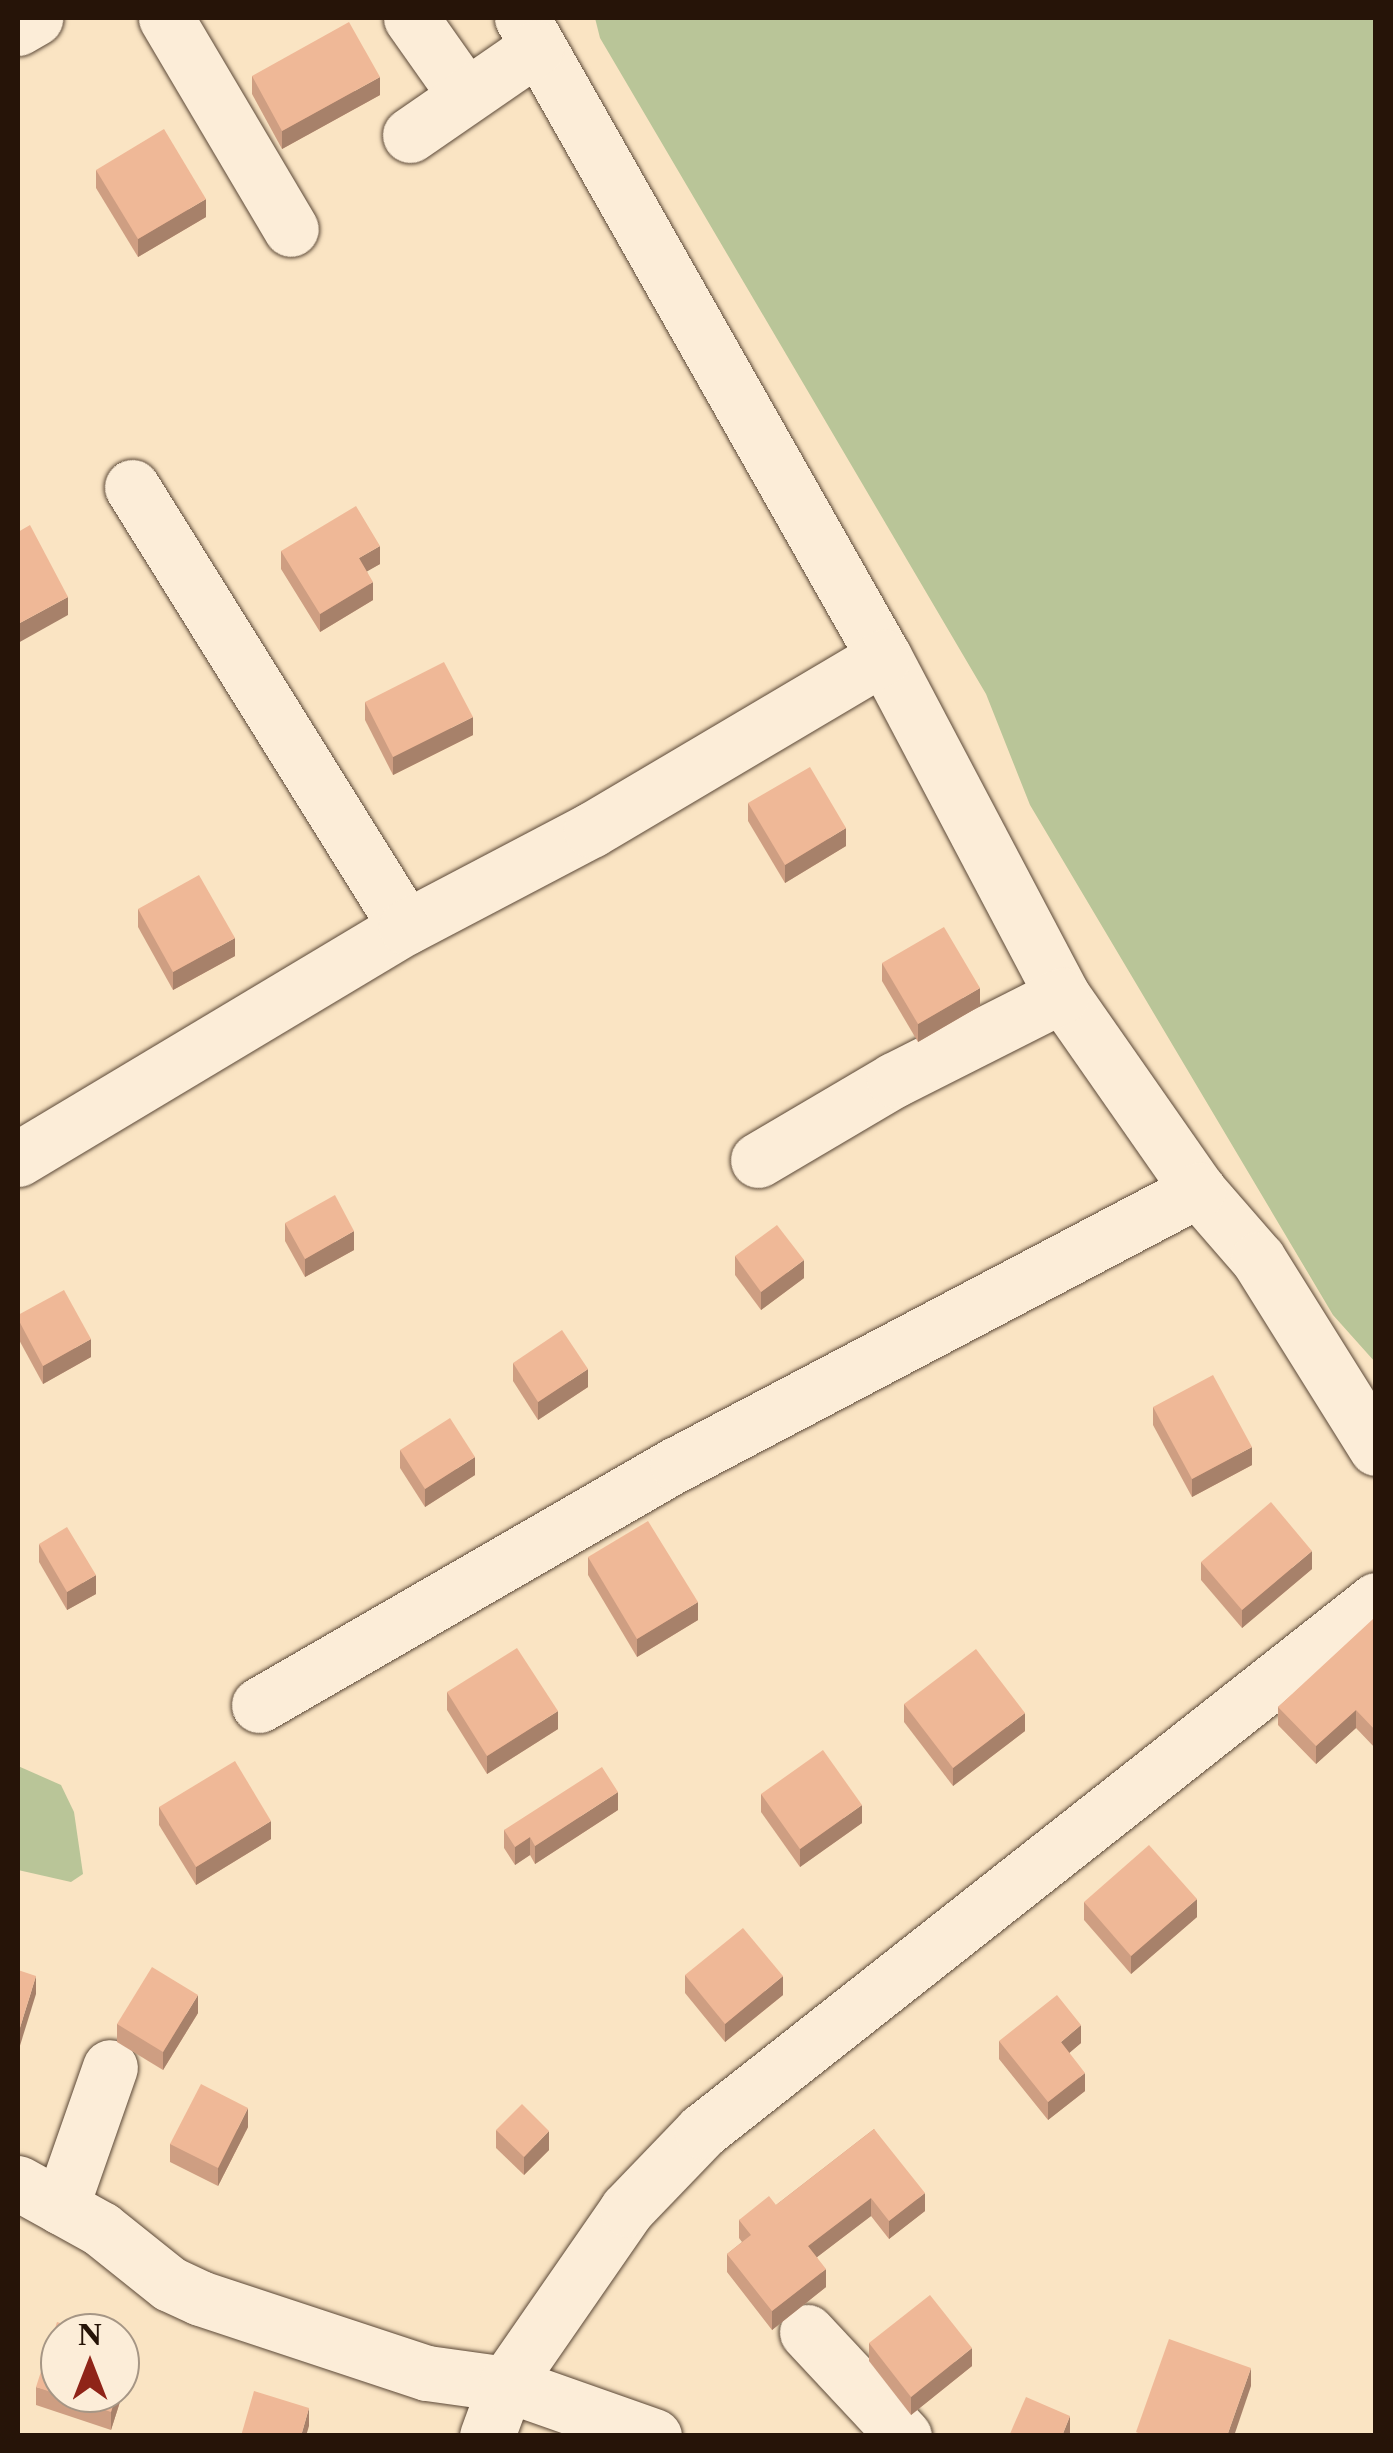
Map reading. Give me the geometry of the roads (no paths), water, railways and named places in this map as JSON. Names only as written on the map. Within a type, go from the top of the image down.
[{"type":"street","points":[[18,28],[35,18]]},
{"type":"street","points":[[166,18],[290,229]]},
{"type":"street","points":[[411,18],[466,96]]},
{"type":"street","points":[[410,135],[466,96],[530,33],[884,657],[1062,994],[1198,1190],[1258,1259],[1376,1448]]},
{"type":"street","points":[[132,487],[406,927]]},
{"type":"street","points":[[18,1159],[406,927],[643,800],[884,657]]},
{"type":"street","points":[[758,1160],[894,1080],[1062,994]]},
{"type":"street","points":[[259,1706],[712,1444],[1198,1190]]},
{"type":"street","points":[[487,2436],[506,2384],[627,2209],[702,2131],[1376,1600]]},
{"type":"street","points":[[110,2068],[40,2195],[200,2298],[428,2372],[506,2384],[654,2436]]},
{"type":"street","points":[[807,2332],[904,2436]]}]
